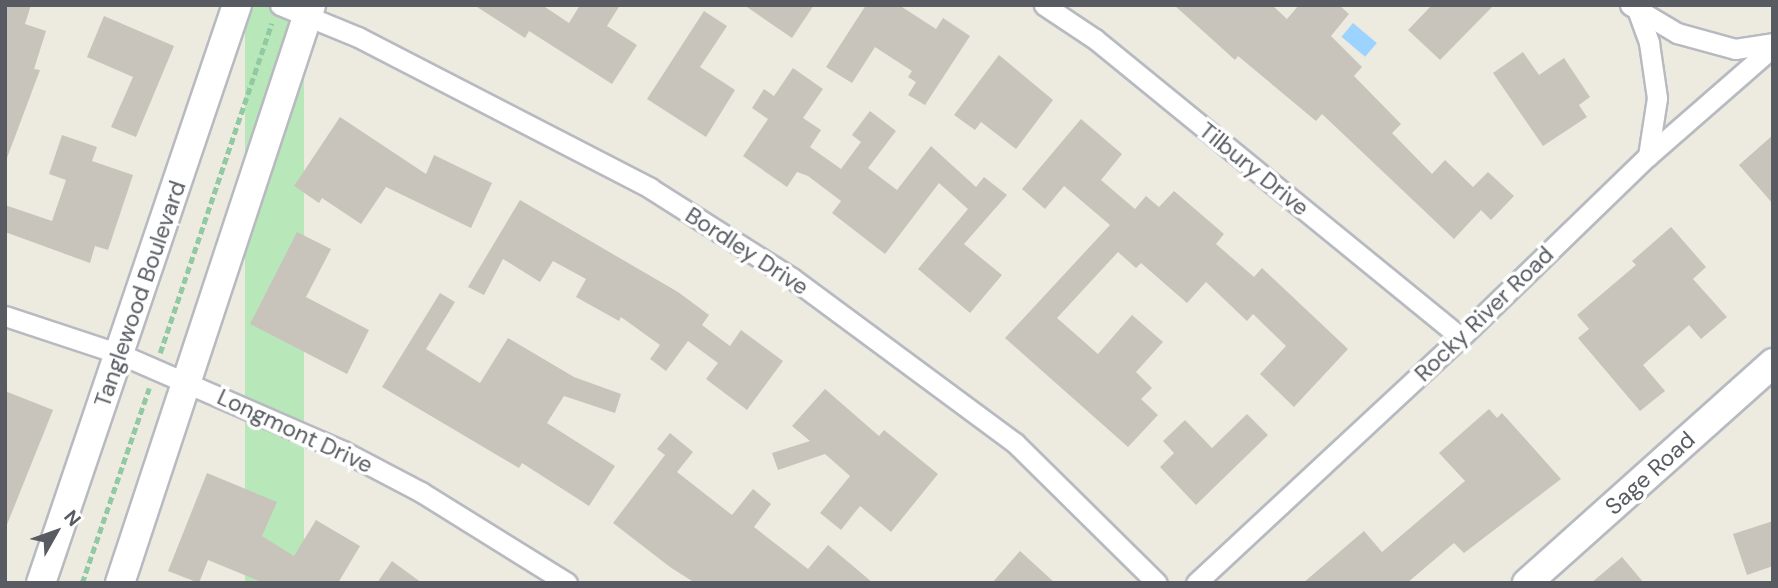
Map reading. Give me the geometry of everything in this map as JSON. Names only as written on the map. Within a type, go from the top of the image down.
[{"type":"street","name":"Tanglewood Boulevard","points":[[41,583],[237,5]]},
{"type":"street","name":"Tilbury Drive","points":[[1044,5],[1094,39],[1461,337]]},
{"type":"street","points":[[1634,9],[1677,33],[1735,49],[1773,45]]},
{"type":"street","points":[[1634,9],[1648,43],[1657,99],[1648,156]]},
{"type":"street","name":"Bordley Drive","points":[[276,11],[310,11],[474,95],[650,188],[792,278],[1015,443],[1157,583]]},
{"type":"street","points":[[120,583],[310,11]]},
{"type":"street","name":"Rocky River Road","points":[[1196,583],[1461,337],[1648,156],[1773,45]]},
{"type":"street","name":"Longmont Drive","points":[[5,316],[120,354],[187,381],[410,486],[567,583]]},
{"type":"street","name":"Sage Road","points":[[1527,583],[1773,363]]},
{"type":"path","points":[[82,583],[276,11]]},
{"type":"green space","points":[[245,5],[304,5],[304,583],[245,583]]},
{"type":"water","points":[[1353,23],[1377,43],[1365,57],[1341,37]]},
{"type":"building","points":[[5,5],[31,5],[25,24],[46,31],[34,69],[40,70],[7,158]]},
{"type":"building","points":[[474,5],[542,5],[569,23],[580,5],[620,5],[607,26],[637,45],[612,84],[529,31],[525,38]]},
{"type":"building","points":[[744,5],[814,5],[792,38]]},
{"type":"building","points":[[866,5],[899,5],[936,29],[943,18],[970,36],[925,105],[908,95],[916,82],[908,77],[912,71],[875,47],[852,83],[826,67]]},
{"type":"building","points":[[1174,5],[1272,5],[1287,19],[1299,5],[1339,5],[1349,14],[1331,36],[1362,67],[1354,76],[1401,124],[1392,133],[1432,174],[1445,160],[1473,187],[1488,172],[1514,196],[1491,220],[1481,210],[1454,239],[1322,114],[1316,121],[1238,56],[1235,60]]},
{"type":"building","points":[[1432,5],[1494,5],[1440,60],[1408,30]]},
{"type":"building","points":[[704,11],[727,26],[700,67],[735,90],[706,137],[647,99]]},
{"type":"building","points":[[104,16],[174,46],[136,137],[111,127],[133,77],[87,57]]},
{"type":"building","points":[[1523,52],[1539,75],[1564,58],[1590,97],[1579,105],[1587,117],[1543,146],[1493,73]]},
{"type":"building","points":[[999,55],[1053,100],[1016,149],[981,122],[975,130],[954,115]]},
{"type":"building","points":[[793,68],[823,89],[803,118],[821,130],[810,147],[841,169],[861,142],[852,135],[870,111],[896,131],[868,168],[897,190],[931,146],[976,187],[984,177],[1007,195],[964,244],[1002,275],[970,313],[918,269],[968,209],[939,183],[885,254],[832,213],[841,201],[808,176],[797,172],[787,187],[743,156],[768,119],[752,108],[764,89],[774,96]]},
{"type":"building","points":[[340,117],[426,174],[434,155],[492,183],[471,228],[386,187],[361,224],[322,198],[319,203],[294,186]]},
{"type":"building","points":[[1081,119],[1122,154],[1101,180],[1135,209],[1146,196],[1159,207],[1174,191],[1224,234],[1216,244],[1254,277],[1262,268],[1348,349],[1294,407],[1260,374],[1286,346],[1253,314],[1247,321],[1206,282],[1187,303],[1141,263],[1136,268],[1118,252],[1057,318],[1098,354],[1132,315],[1163,342],[1136,372],[1152,388],[1141,399],[1158,415],[1128,447],[1005,338],[1110,225],[1064,186],[1045,209],[1022,189]]},
{"type":"building","points":[[62,135],[97,147],[92,161],[133,175],[108,250],[95,246],[90,263],[5,232],[5,205],[52,221],[66,180],[49,174]]},
{"type":"building","points":[[1773,135],[1773,204],[1739,165]]},
{"type":"building","points":[[520,200],[678,292],[709,315],[702,325],[730,346],[741,330],[783,361],[747,410],[706,379],[718,363],[688,341],[666,371],[650,359],[660,345],[621,317],[619,321],[576,297],[586,279],[553,261],[540,282],[503,259],[484,295],[468,287]]},
{"type":"building","points":[[1671,227],[1706,267],[1693,279],[1727,317],[1701,339],[1689,325],[1643,365],[1665,391],[1640,411],[1578,338],[1589,329],[1577,315],[1636,265],[1632,261]]},
{"type":"building","points":[[297,232],[331,249],[306,297],[369,330],[347,374],[250,324]]},
{"type":"building","points":[[440,293],[455,302],[426,349],[480,383],[508,338],[574,377],[621,394],[615,413],[564,396],[547,423],[615,466],[589,506],[522,463],[519,468],[382,387]]},
{"type":"building","points":[[825,389],[879,436],[884,430],[938,474],[891,532],[860,506],[841,530],[820,513],[850,476],[825,454],[778,470],[772,453],[810,441],[792,426]]},
{"type":"building","points":[[5,391],[53,410],[6,527],[5,527]]},
{"type":"building","points":[[1489,409],[1497,418],[1502,413],[1561,479],[1464,553],[1454,543],[1407,583],[1303,583],[1364,531],[1382,552],[1465,481],[1439,453]]},
{"type":"building","points":[[1247,414],[1268,435],[1196,505],[1160,467],[1174,453],[1163,441],[1185,420],[1212,448]]},
{"type":"building","points":[[670,433],[693,452],[677,472],[732,515],[753,489],[771,504],[754,527],[808,569],[828,545],[873,583],[695,583],[670,567],[613,523],[665,455],[657,449]]},
{"type":"building","points":[[207,473],[277,502],[262,536],[294,556],[316,520],[360,546],[338,583],[264,583],[208,560],[199,583],[168,571]]},
{"type":"building","points":[[1773,521],[1773,566],[1747,575],[1733,534]]},
{"type":"building","points":[[1020,551],[1055,583],[992,583]]},
{"type":"building","points":[[1622,557],[1644,583],[1591,583]]},
{"type":"building","points":[[392,561],[422,583],[377,583]]}]
